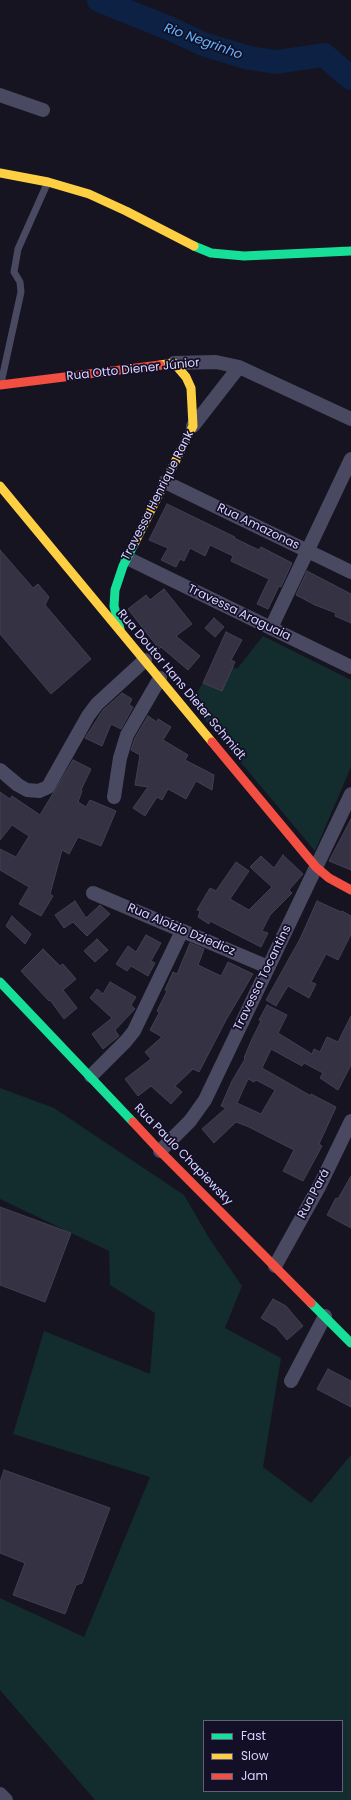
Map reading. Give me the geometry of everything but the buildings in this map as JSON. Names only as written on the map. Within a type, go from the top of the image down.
[{"type":"street","points":[[0,95],[43,110]]},
{"type":"street","points":[[0,173],[48,182],[108,202],[197,248],[211,252],[244,256],[351,251]]},
{"type":"street","name":"Rua Otto Diener Júnior","points":[[0,385],[174,363],[216,362],[239,367],[351,419]]},
{"type":"street","name":"Travessa Henrique Rank","points":[[174,363],[186,378],[191,388],[193,426]]},
{"type":"street","name":"Travessa Henrique Rank","points":[[120,630],[114,606],[115,590],[125,562],[193,426],[239,367]]},
{"type":"street","points":[[271,628],[351,459]]},
{"type":"street","name":"Rua Amazonas","points":[[165,482],[351,572]]},
{"type":"street","name":"Rua Doutor Hans Dieter Schmidt","points":[[0,486],[316,867],[330,878],[351,890]]},
{"type":"street","name":"Travessa Henrique Rank","points":[[109,579],[125,562]]},
{"type":"street","name":"Travessa Araguaia","points":[[125,562],[271,628],[351,667]]},
{"type":"street","points":[[74,575],[93,584]]},
{"type":"street","points":[[0,770],[18,785],[27,790],[40,791],[48,787],[88,716],[97,704],[145,660]]},
{"type":"street","points":[[114,797],[120,758],[127,735],[160,678]]},
{"type":"street","name":"Travessa Tocantins","points":[[160,1151],[190,1121],[205,1100],[351,794]]},
{"type":"street","name":"Rua Aloízio Dziedicz","points":[[93,893],[268,967]]},
{"type":"street","points":[[91,1076],[134,1031],[182,931]]},
{"type":"street","name":"Rua Paulo Chapiewsky","points":[[0,982],[91,1076],[160,1151],[351,1343]]},
{"type":"street","name":"Rua Pará","points":[[275,1266],[320,1185],[351,1121]]},
{"type":"street","points":[[291,1381],[325,1316]]},
{"type":"street","points":[[0,1794],[6,1800]]},
{"type":"lane","points":[[0,385],[21,292],[20,282],[14,272],[18,249],[48,182]]},
{"type":"green space","points":[[263,636],[351,680],[351,767],[315,851],[191,703],[217,659],[237,669]]},
{"type":"green space","points":[[0,1088],[54,1108],[184,1195],[209,1238],[242,1286],[225,1328],[281,1358],[263,1467],[311,1503],[351,1455],[351,1800],[95,1800],[0,1690],[0,1598],[84,1637],[150,1477],[13,1434],[44,1331],[150,1374],[155,1313],[110,1285],[109,1251],[0,1199]]},
{"type":"waterway","name":"Rio Negrinho","points":[[99,0],[171,29],[203,44],[249,58],[276,62],[324,55],[351,78]]},
{"type":"traffic: fast","points":[[194,246],[211,253],[244,256],[351,251]]},
{"type":"traffic: fast","points":[[120,629],[114,606],[115,590],[123,566],[135,542]]},
{"type":"traffic: fast","points":[[0,982],[133,1122]]},
{"type":"traffic: fast","points":[[311,1303],[351,1343]]},
{"type":"traffic: slow","points":[[0,173],[48,182],[89,194],[194,246]]},
{"type":"traffic: slow","points":[[135,542],[193,426],[191,388],[186,377],[174,363],[160,365]]},
{"type":"traffic: slow","points":[[0,486],[212,742]]},
{"type":"traffic: jam","points":[[0,385],[160,365]]},
{"type":"traffic: jam","points":[[212,742],[316,867],[329,878],[351,890]]},
{"type":"traffic: jam","points":[[133,1122],[311,1303]]}]
